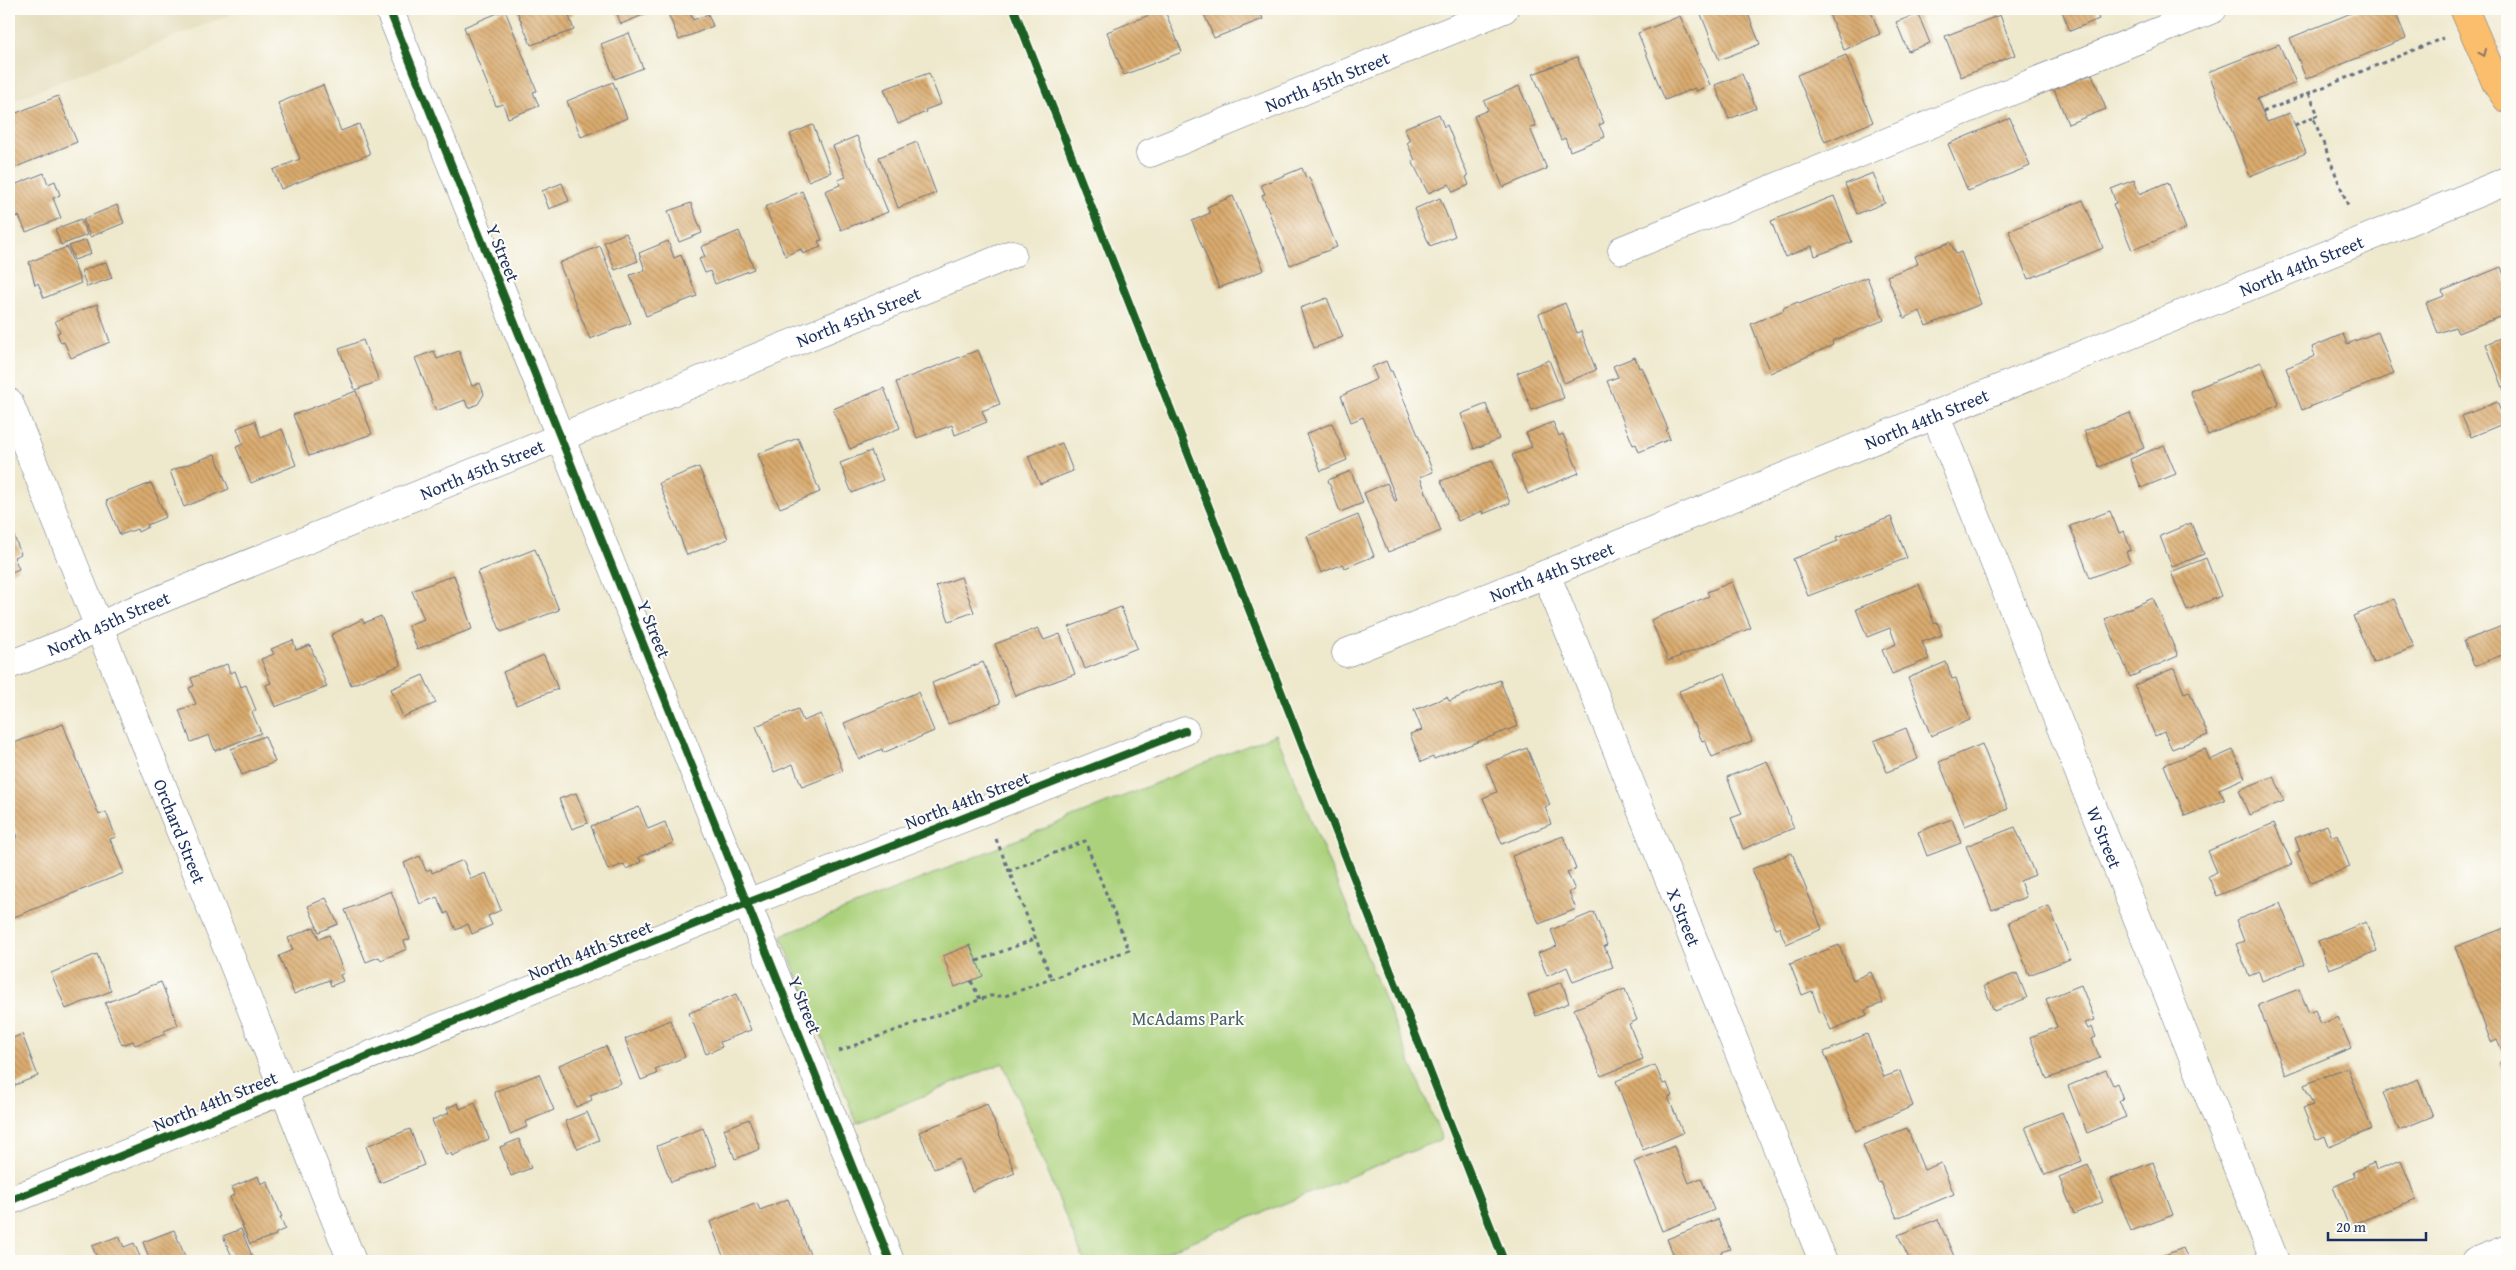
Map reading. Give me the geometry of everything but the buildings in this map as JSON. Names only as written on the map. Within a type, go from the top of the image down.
[{"type":"main road","points":[[2464,9],[2496,83],[2507,99]]},
{"type":"street","name":"Y Street","points":[[389,9],[890,1261]]},
{"type":"street","name":"North 45th Street","points":[[1150,153],[1504,9]]},
{"type":"street","points":[[1622,250],[2213,9]]},
{"type":"street","name":"North 44th Street","points":[[1346,652],[1546,574],[2507,181]]},
{"type":"street","name":"North 45th Street","points":[[9,665],[560,436],[1012,254]]},
{"type":"street","name":"Orchard Street","points":[[9,402],[352,1261]]},
{"type":"street","name":"W Street","points":[[1935,414],[2275,1261]]},
{"type":"street","name":"X Street","points":[[1546,574],[1823,1261]]},
{"type":"street","name":"North 44th Street","points":[[9,1201],[747,903],[1185,731]]},
{"type":"street","points":[[2476,1261],[2507,1249]]},
{"type":"path","points":[[2263,112],[2451,35]]},
{"type":"path","points":[[2295,125],[2318,115],[2309,93]]},
{"type":"path","points":[[2313,117],[2349,208]]},
{"type":"path","points":[[996,837],[1052,980]]},
{"type":"path","points":[[836,1052],[980,999],[990,996],[1005,996],[1130,950],[1085,841],[1009,870]]},
{"type":"path","points":[[977,961],[1036,938]]},
{"type":"path","points":[[972,981],[980,999]]},
{"type":"shaded area","points":[[9,9],[244,9],[9,102]]},
{"type":"green space","name":"McAdams Park","points":[[1276,734],[1442,1139],[1144,1261],[1084,1261],[1003,1063],[857,1123],[781,936]]},
{"type":"cycle path","points":[[389,9],[890,1261]]},
{"type":"cycle path","points":[[1014,9],[1504,1261]]},
{"type":"cycle path","points":[[9,1201],[747,903],[1185,731]]}]
